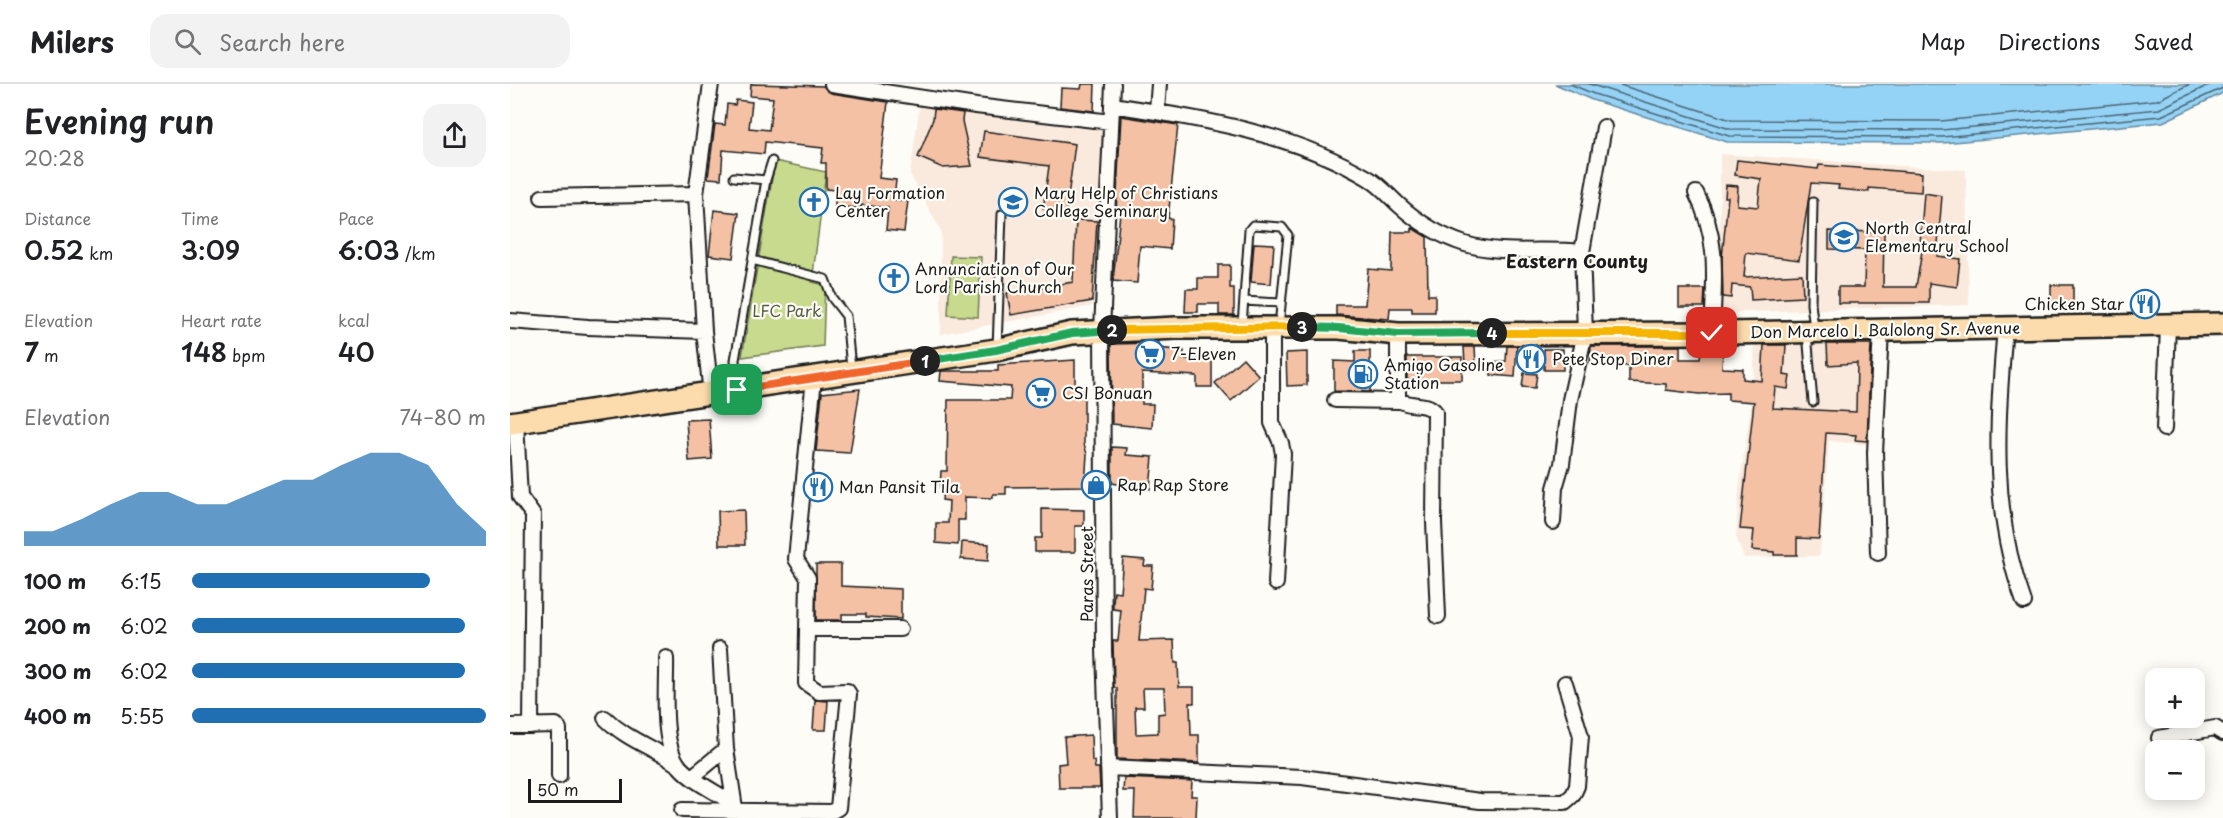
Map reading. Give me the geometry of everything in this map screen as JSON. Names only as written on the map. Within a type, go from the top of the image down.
[{"type":"main road","name":"Don Marcelo I. Balolong Sr. Avenue","points":[[513,423],[996,350],[1072,333],[1102,330],[1275,327],[1339,328],[1398,334],[1712,333],[2223,324]]},
{"type":"street","points":[[711,84],[696,194],[704,331],[711,394]]},
{"type":"street","points":[[832,84],[927,91],[1111,122]]},
{"type":"street","name":"Paras Street","points":[[1110,818],[1104,650],[1102,330],[1113,84]]},
{"type":"street","points":[[1156,111],[1159,84]]},
{"type":"street","points":[[1112,105],[1156,111],[1248,131],[1304,147],[1370,179],[1419,222],[1462,243],[1491,249],[1555,249],[1582,252]]},
{"type":"street","points":[[1553,522],[1555,488],[1562,464],[1570,400],[1585,333],[1582,252],[1604,127]]},
{"type":"street","points":[[1696,193],[1706,212],[1713,238],[1712,333]]},
{"type":"street","points":[[542,197],[696,194]]},
{"type":"street","points":[[510,321],[588,327],[704,331]]},
{"type":"street","points":[[2164,429],[2168,326]]},
{"type":"street","points":[[1275,327],[1272,423],[1281,442],[1283,454],[1276,582]]},
{"type":"street","points":[[2005,327],[1997,450],[2001,509],[2010,565],[2024,602]]},
{"type":"street","points":[[1878,553],[1875,453],[1881,330]]},
{"type":"street","points":[[1398,334],[1400,401]]},
{"type":"street","points":[[605,718],[620,733],[662,753],[735,807],[757,814],[831,812],[838,808],[849,694],[847,691],[819,692],[806,683],[808,578],[796,559],[814,378]]},
{"type":"street","points":[[1335,400],[1400,401],[1429,406],[1435,412],[1434,522],[1438,616]]},
{"type":"street","points":[[513,423],[520,497],[533,515],[531,726]]},
{"type":"street","points":[[807,629],[900,629]]},
{"type":"street","points":[[720,650],[726,749],[735,807]]},
{"type":"street","points":[[666,658],[667,731],[669,745],[680,767]]},
{"type":"street","points":[[1108,768],[1302,777],[1480,801],[1565,802],[1573,795],[1576,786],[1581,736],[1565,683]]},
{"type":"street","points":[[510,726],[556,725],[559,729],[559,777]]},
{"type":"street","points":[[2159,738],[2216,728],[2223,733]]},
{"type":"street","points":[[692,777],[726,749]]},
{"type":"street","points":[[682,810],[704,814],[735,807]]},
{"type":"lane","points":[[737,390],[735,360],[766,180],[772,161]]},
{"type":"lane","points":[[734,177],[766,180]]},
{"type":"lane","points":[[1813,202],[1810,304],[1813,402]]},
{"type":"lane","points":[[996,350],[1002,214]]},
{"type":"lane","points":[[1242,327],[1253,225],[1282,227],[1288,235],[1281,303],[1275,327]]},
{"type":"lane","points":[[752,260],[825,279],[832,298],[846,316],[851,372]]},
{"type":"lane","points":[[1244,301],[1281,303]]},
{"type":"shaded area","name":"Mary Help of Christians College Seminary","points":[[920,103],[1105,126],[1093,306],[941,334],[941,231],[910,174]]},
{"type":"shaded area","name":"North Central Elementary School","points":[[1720,154],[1966,170],[1969,305],[1719,313]]},
{"type":"shaded area","points":[[1876,338],[1871,445],[1829,441],[1820,556],[1744,558],[1736,537],[1739,489],[1753,392],[1755,339]]},
{"type":"green space","name":"LFC Park","points":[[775,161],[826,172],[812,282],[825,285],[823,346],[742,357]]},
{"type":"green space","points":[[951,256],[981,257],[978,317],[948,315]]},
{"type":"water","points":[[1555,84],[2223,84],[2223,93],[2163,122],[1943,143],[1727,142],[1592,100]]},
{"type":"building","points":[[751,84],[823,86],[831,93],[888,102],[879,178],[896,180],[894,200],[908,201],[904,232],[886,230],[888,208],[861,205],[861,208],[835,207],[835,190],[826,189],[826,163],[821,163],[823,148],[765,142],[764,154],[723,150],[721,179],[708,178],[715,124],[725,125],[727,104],[735,105],[736,100],[752,102],[749,128],[769,130],[773,98],[750,96]]},
{"type":"building","points":[[1082,84],[1095,84],[1094,111],[1060,107],[1061,88],[1081,89]]},
{"type":"building","points":[[934,109],[963,113],[962,121],[972,166],[943,168],[918,157],[933,119]]},
{"type":"building","points":[[1121,116],[1178,125],[1168,218],[1172,219],[1170,249],[1140,246],[1137,283],[1113,281],[1120,213],[1116,213]]},
{"type":"building","points":[[984,131],[1075,144],[1066,212],[1043,209],[1049,166],[980,157]]},
{"type":"building","points":[[1737,160],[1818,169],[1819,165],[1922,173],[1921,192],[1869,188],[1869,192],[1838,189],[1839,185],[1811,183],[1799,260],[1746,253],[1744,277],[1802,274],[1803,297],[1751,300],[1750,287],[1732,285],[1731,298],[1723,297],[1722,258],[1728,197],[1725,197],[1726,185],[1738,186],[1737,205],[1758,207],[1761,179],[1735,175]]},
{"type":"building","points":[[1924,193],[1942,196],[1937,256],[1960,259],[1957,287],[1929,283],[1929,303],[1838,303],[1838,287],[1864,287],[1865,250],[1829,249],[1829,231],[1884,232],[1883,287],[1916,287],[1923,245],[1920,244]]},
{"type":"building","points":[[714,210],[739,213],[733,258],[709,255]]},
{"type":"building","points":[[1076,220],[1097,221],[1092,301],[1011,315],[1007,293],[1073,282]]},
{"type":"building","points":[[1412,228],[1427,237],[1428,295],[1435,295],[1435,312],[1412,312],[1412,308],[1390,308],[1389,319],[1336,315],[1336,305],[1365,305],[1368,269],[1391,271],[1392,232],[1412,232]]},
{"type":"building","points":[[1254,243],[1274,244],[1271,284],[1251,282]]},
{"type":"building","points":[[1218,265],[1230,265],[1230,288],[1234,288],[1234,315],[1219,315],[1219,304],[1198,304],[1198,312],[1185,312],[1186,289],[1198,289],[1198,278],[1218,278]]},
{"type":"building","points":[[2051,285],[2073,285],[2073,306],[2051,306]]},
{"type":"building","points":[[1679,289],[1705,289],[1704,307],[1679,307]]},
{"type":"building","points":[[1159,343],[1159,348],[1184,351],[1183,359],[1212,359],[1212,387],[1197,387],[1197,376],[1142,373],[1142,404],[1153,404],[1152,428],[1112,424],[1111,344]]},
{"type":"building","points":[[1827,344],[1871,344],[1867,441],[1855,440],[1856,435],[1826,433],[1819,539],[1797,538],[1797,555],[1774,555],[1774,552],[1752,550],[1754,530],[1740,529],[1754,402],[1728,400],[1728,393],[1699,394],[1666,390],[1666,384],[1629,382],[1629,366],[1590,364],[1591,346],[1680,346],[1680,359],[1700,359],[1701,349],[1723,349],[1722,368],[1743,369],[1743,379],[1762,381],[1764,345],[1786,345],[1784,375],[1790,376],[1788,389],[1775,387],[1773,408],[1856,412],[1857,363],[1828,365]]},
{"type":"building","points":[[1507,346],[1517,346],[1515,377],[1491,375],[1490,362],[1506,361]]},
{"type":"building","points":[[1464,347],[1475,347],[1476,365],[1465,365]]},
{"type":"building","points":[[1544,349],[1563,349],[1563,370],[1544,370]]},
{"type":"building","points":[[1355,351],[1370,351],[1370,392],[1334,391],[1334,361],[1355,362]]},
{"type":"building","points":[[1307,352],[1307,385],[1287,386],[1286,353]]},
{"type":"building","points":[[1407,357],[1462,357],[1462,380],[1407,380]]},
{"type":"building","points":[[1243,358],[1259,376],[1231,401],[1215,383]]},
{"type":"building","points":[[1075,360],[1075,386],[1084,386],[1084,444],[1087,454],[1085,486],[1006,487],[1006,494],[993,494],[993,498],[965,497],[965,520],[958,520],[958,545],[936,543],[936,523],[948,523],[949,501],[942,500],[943,488],[940,488],[941,471],[947,471],[948,400],[1010,400],[1011,387],[940,381],[941,371],[998,371],[998,365]]},
{"type":"building","points":[[1524,373],[1537,374],[1535,388],[1522,387]]},
{"type":"building","points":[[860,389],[850,453],[816,451],[822,393]]},
{"type":"building","points":[[709,419],[712,459],[689,461],[686,420]]},
{"type":"building","points":[[1112,447],[1127,448],[1126,455],[1153,457],[1150,489],[1112,483]]},
{"type":"building","points":[[1042,509],[1084,510],[1084,526],[1075,526],[1075,552],[1035,552],[1035,538],[1042,538]]},
{"type":"building","points":[[744,510],[745,545],[719,545],[718,511]]},
{"type":"building","points":[[962,542],[989,544],[988,561],[961,559]]},
{"type":"building","points":[[1123,558],[1145,560],[1144,566],[1153,566],[1151,589],[1144,588],[1139,641],[1174,640],[1179,687],[1194,687],[1194,703],[1190,703],[1191,735],[1199,735],[1199,763],[1117,759],[1117,688],[1114,688],[1113,641],[1118,641],[1121,610],[1113,609],[1113,604],[1114,591],[1120,592]],"holes":[[[1143,688],[1164,688],[1165,713],[1158,714],[1158,733],[1136,734],[1135,707],[1144,707]]]},
{"type":"building","points":[[816,564],[841,564],[841,586],[901,589],[901,619],[866,617],[866,614],[842,614],[842,620],[816,620]]},
{"type":"building","points":[[815,700],[828,701],[826,730],[813,730]]},
{"type":"building","points":[[1091,735],[1092,761],[1094,761],[1095,768],[1099,768],[1100,788],[1059,788],[1058,764],[1066,763],[1064,737]]},
{"type":"building","points":[[1124,778],[1192,781],[1191,796],[1197,796],[1196,818],[1134,818],[1135,791],[1123,791]]},
{"type":"place","name":"Lay Formation Center","points":[[814,202]]},
{"type":"place","name":"Mary Help of Christians College Seminary","points":[[1013,202]]},
{"type":"place","name":"North Central Elementary School","points":[[1844,237]]},
{"type":"place","name":"Annunciation of Our Lord Parish Church","points":[[894,278]]},
{"type":"place","name":"Chicken Star","points":[[2145,304]]},
{"type":"place","name":"7-Eleven","points":[[1150,354]]},
{"type":"place","name":"Pete Stop Diner","points":[[1531,359]]},
{"type":"place","name":"Amigo Gasoline Station","points":[[1363,374]]},
{"type":"place","name":"CSI Bonuan","points":[[1041,393]]},
{"type":"place","name":"Rap Rap Store","points":[[1096,485]]},
{"type":"place","name":"Man Pansit Tila","points":[[818,487]]},
{"type":"district","name":"Eastern County","points":[[1577,262]]},
{"type":"route","points":[[737,390],[996,350],[1072,333],[1102,330],[1272,327],[1339,328],[1398,334],[1712,333]]}]
